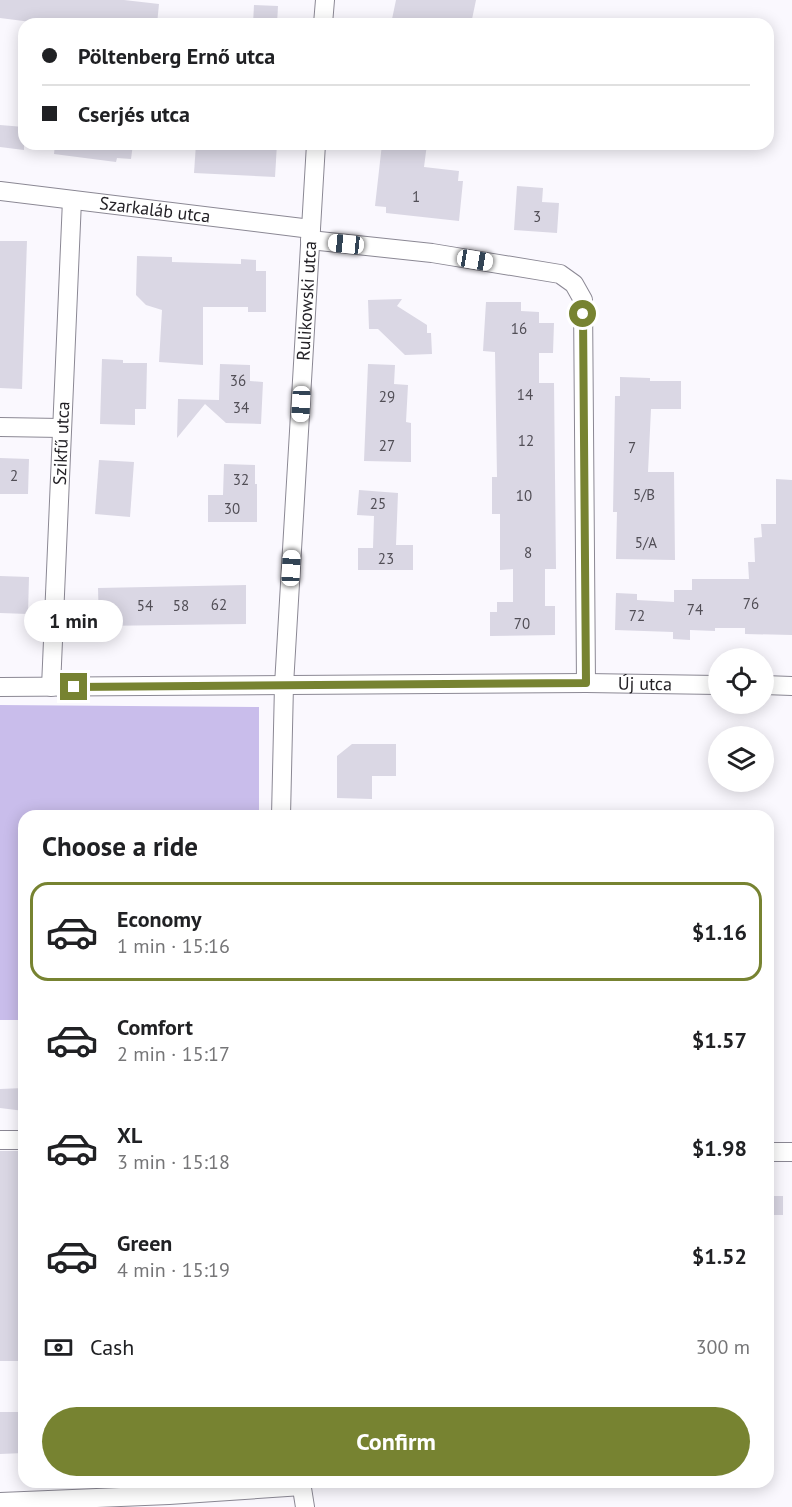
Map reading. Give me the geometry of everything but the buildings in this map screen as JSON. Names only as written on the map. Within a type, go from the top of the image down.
[{"type":"street","points":[[324,18],[325,0]]},
{"type":"street","name":"Rulikowski utca","points":[[281,810],[284,685],[316,150]]},
{"type":"street","name":"Szarkaláb utca","points":[[0,191],[310,235],[560,274],[574,284],[583,300],[586,683]]},
{"type":"street","name":"Szikfű utca","points":[[51,687],[72,200]]},
{"type":"street","points":[[0,427],[61,428]]},
{"type":"street","name":"Új utca","points":[[0,687],[586,683],[708,685]]},
{"type":"street","points":[[774,685],[792,686]]},
{"type":"street","points":[[0,1140],[18,1140]]},
{"type":"street","points":[[774,1152],[792,1152]]},
{"type":"street","points":[[0,1502],[111,1490],[169,1496],[257,1488]]},
{"type":"street","points":[[302,1488],[305,1507]]},
{"type":"shaded area","points":[[0,705],[259,707],[259,810],[18,810],[18,1020],[0,1020]]},
{"type":"route","points":[[74,687],[586,683],[583,314]]}]
